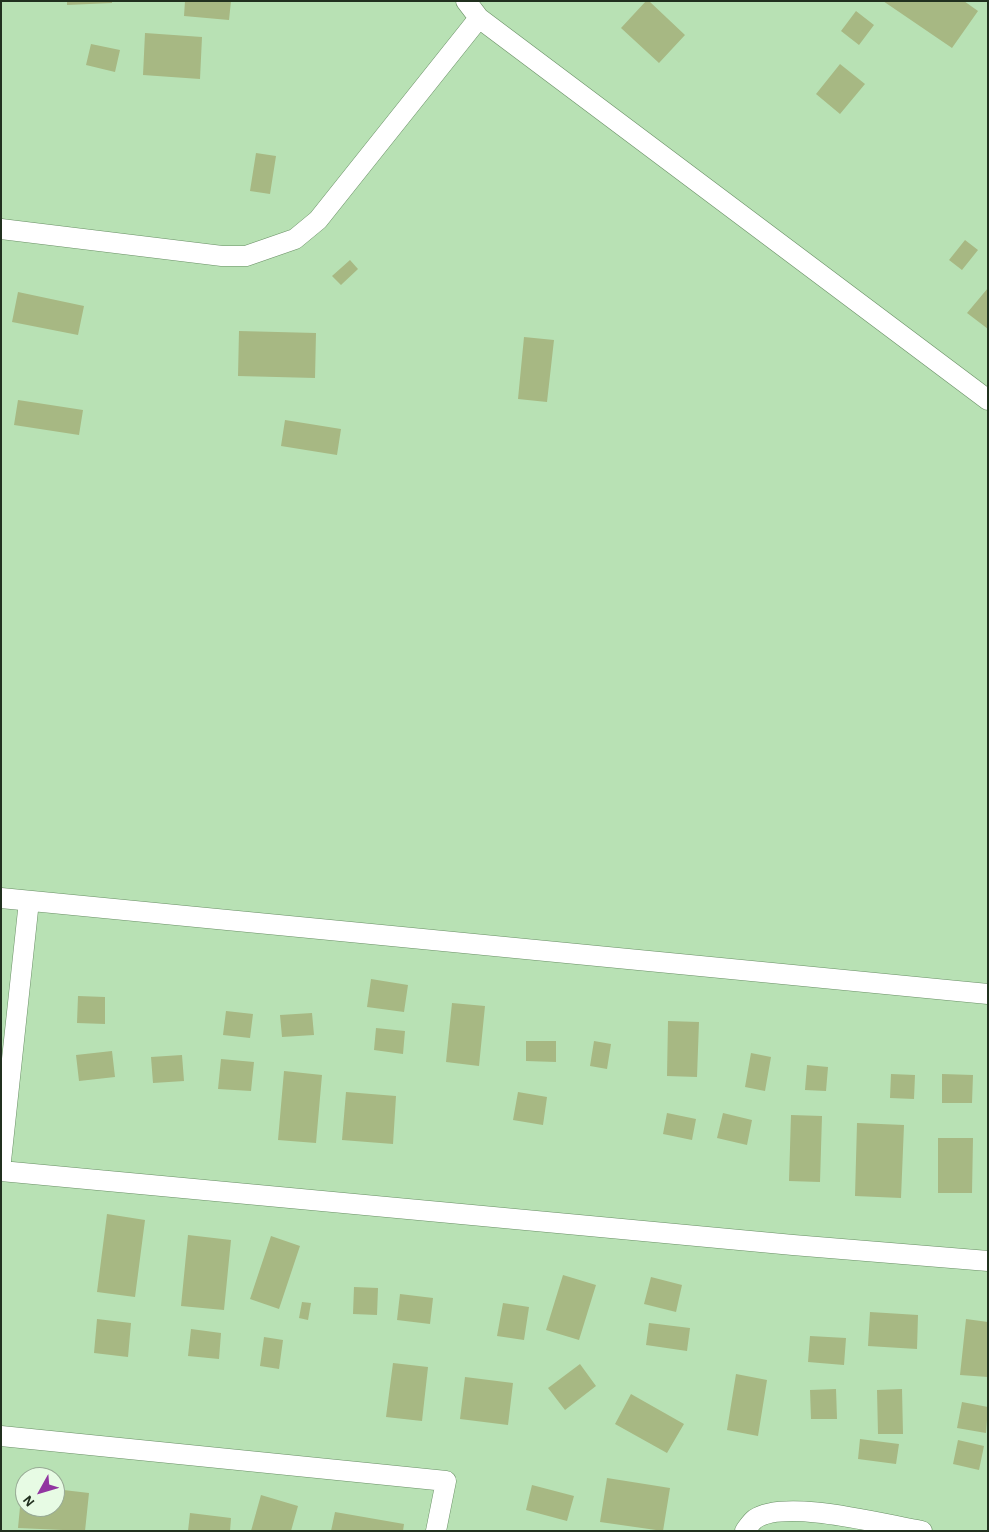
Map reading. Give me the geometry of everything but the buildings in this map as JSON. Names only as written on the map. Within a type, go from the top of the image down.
[{"type":"street","points":[[466,1],[479,18],[988,400]]},
{"type":"street","points":[[1,228],[222,256],[246,256],[295,239],[318,220],[479,18]]},
{"type":"street","points":[[1,898],[988,994]]},
{"type":"street","points":[[1,1161],[29,901]]},
{"type":"street","points":[[1,1171],[793,1245],[988,1261]]},
{"type":"street","points":[[1,1436],[446,1481],[436,1531]]},
{"type":"street","points":[[745,1531],[756,1519],[775,1512],[797,1510],[922,1531]]}]
